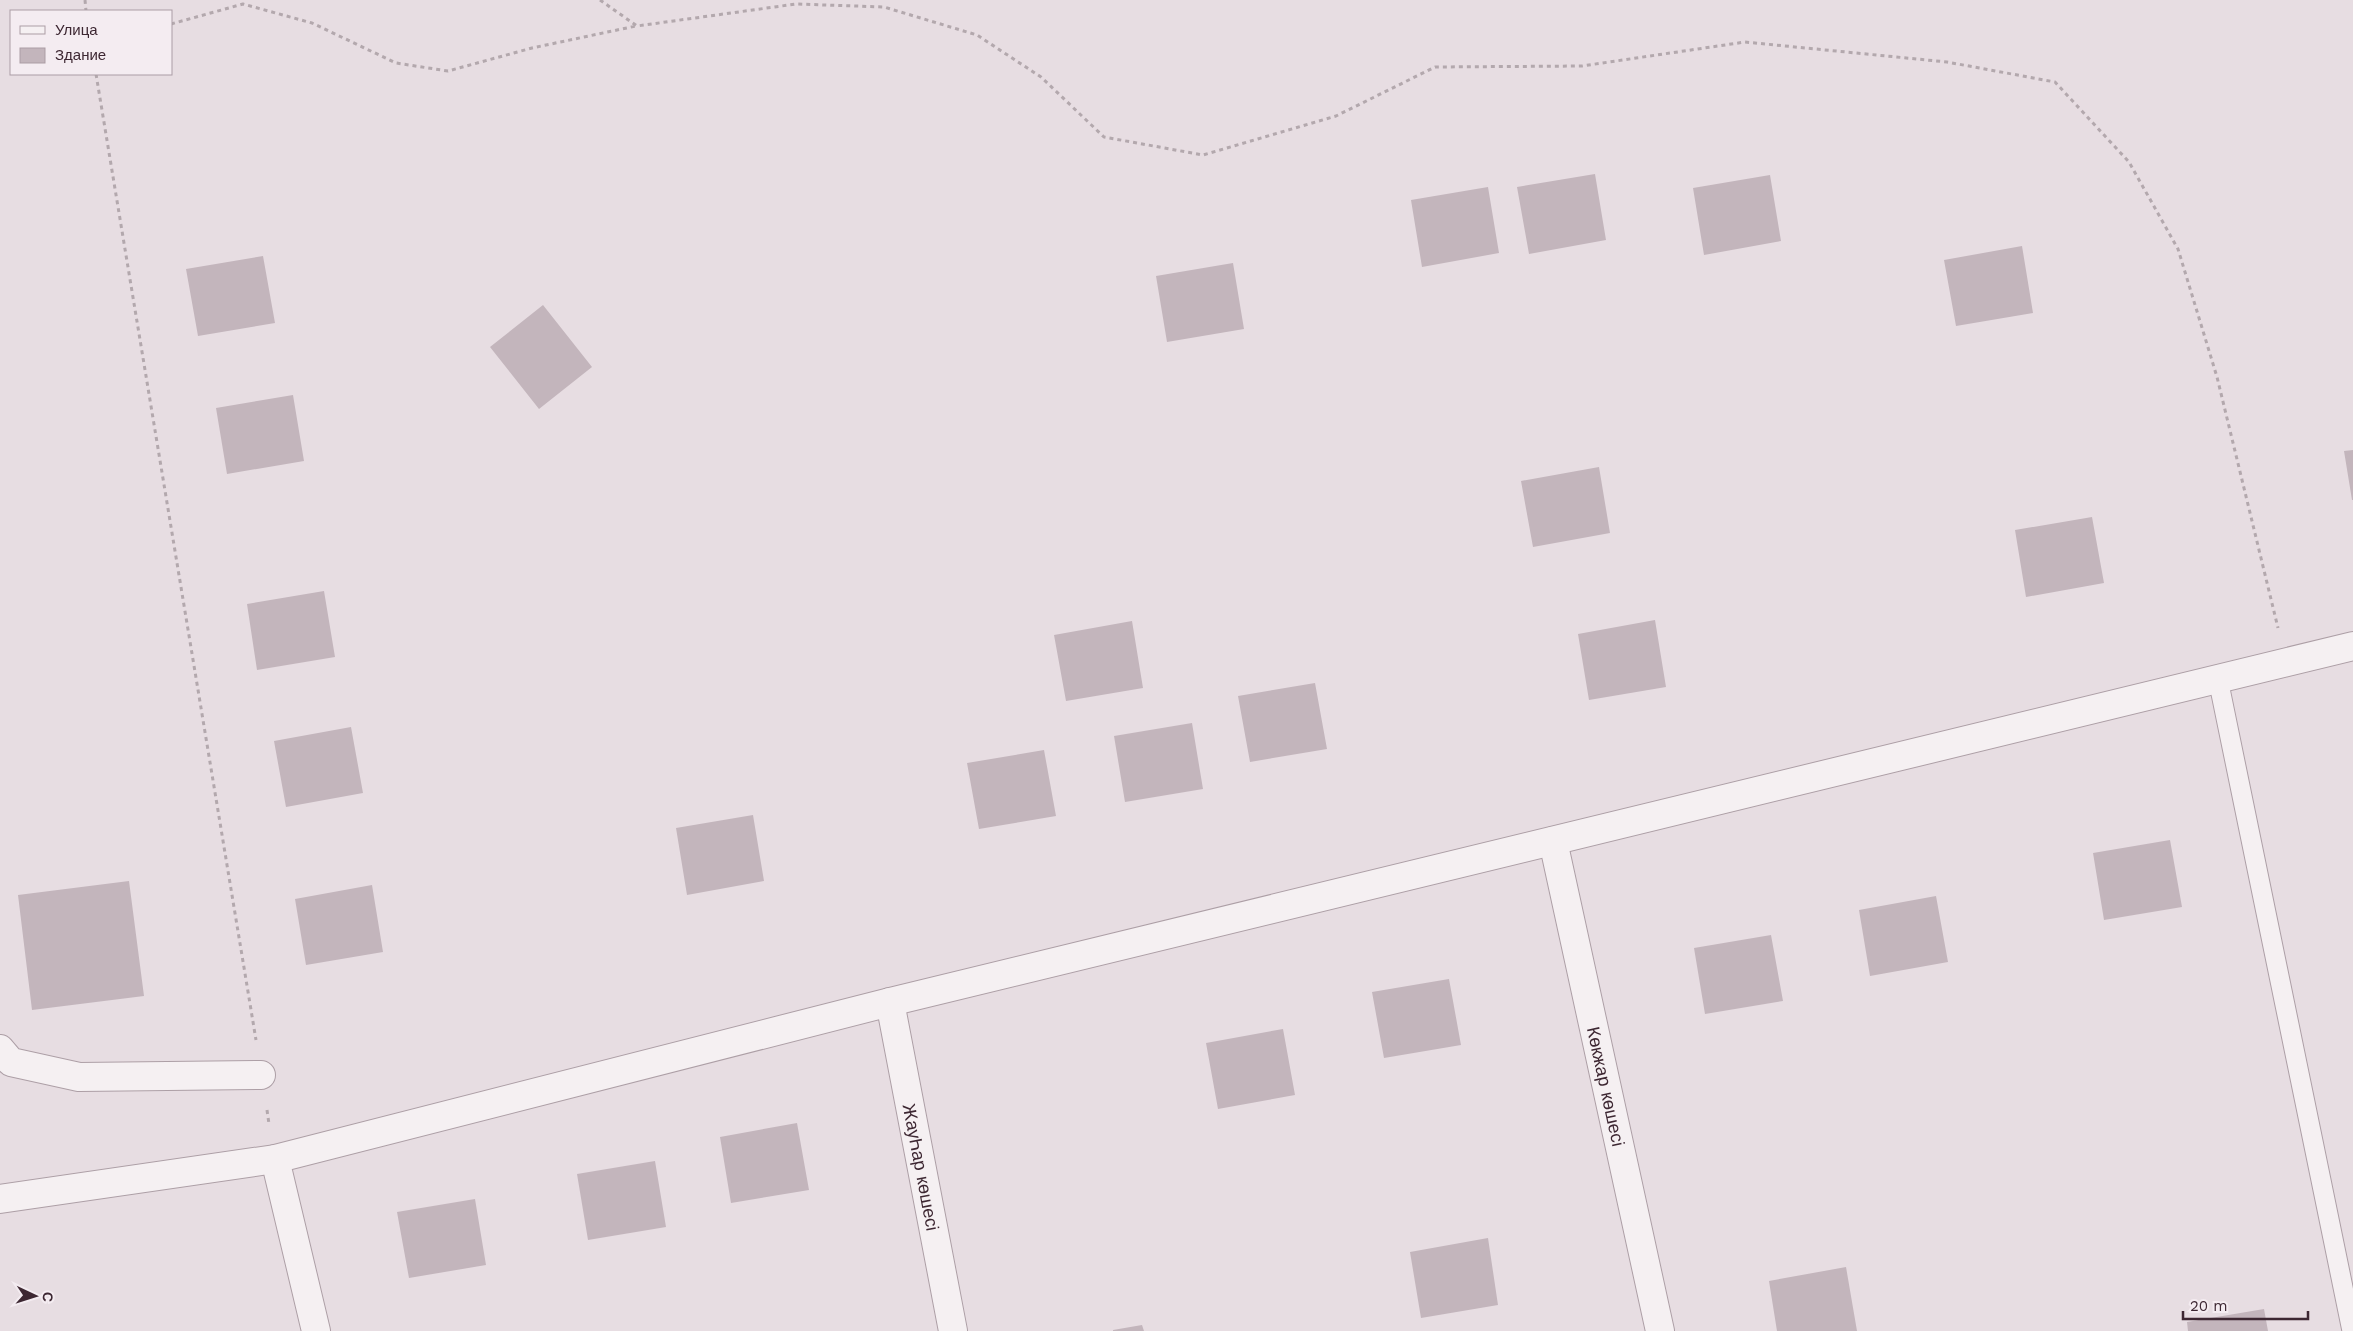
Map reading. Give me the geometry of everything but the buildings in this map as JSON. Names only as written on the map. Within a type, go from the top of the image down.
[{"type":"street","points":[[0,1199],[275,1159],[890,1002],[2353,646]]},
{"type":"street","name":"Көкжар көшесі","points":[[1553,841],[1660,1331]]},
{"type":"street","name":"ЖауҺар көшесі","points":[[890,1002],[952,1331]]},
{"type":"street","points":[[0,1049],[11,1062],[79,1077],[261,1075]]},
{"type":"street","points":[[275,1159],[316,1331]]},
{"type":"lane","points":[[2218,680],[2352,1331]]},
{"type":"path","points":[[600,0],[637,26]]},
{"type":"path","points":[[172,24],[243,4],[312,24],[396,63],[448,70],[532,48],[637,26],[796,4],[884,7],[977,34],[1041,77],[1104,137],[1203,155],[1336,116],[1435,66],[1582,66],[1745,42],[1947,62],[2055,82],[2130,162],[2178,249],[2217,377],[2286,663]]},
{"type":"path","points":[[96,75],[275,1159]]}]
